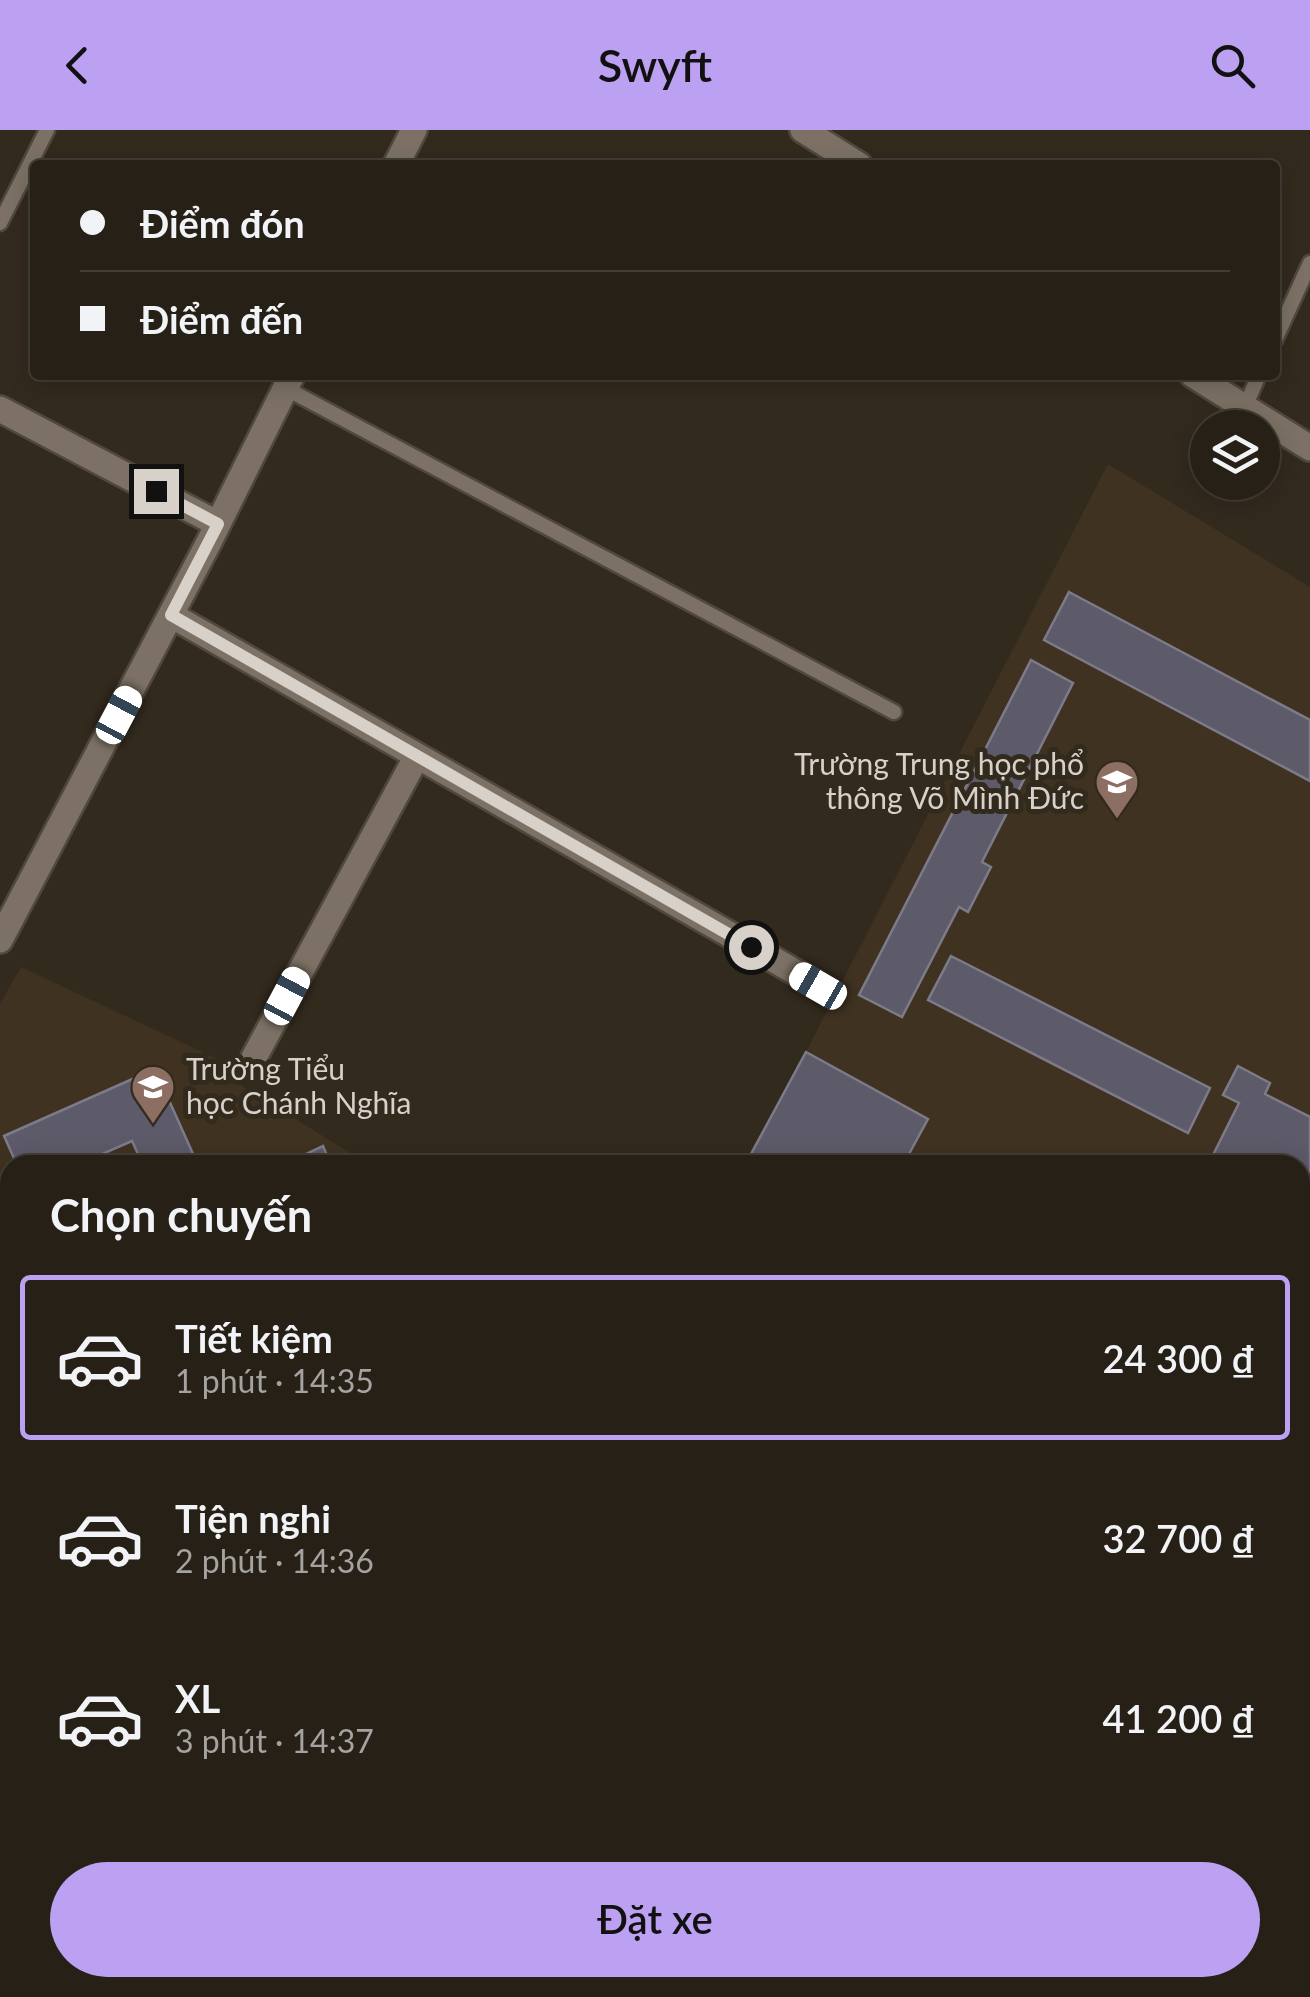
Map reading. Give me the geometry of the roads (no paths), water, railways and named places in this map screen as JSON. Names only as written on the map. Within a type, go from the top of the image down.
[{"type":"street","points":[[399,160],[414,130]]},
{"type":"street","points":[[811,132],[852,160]]},
{"type":"street","points":[[1202,380],[1310,448]]},
{"type":"street","points":[[0,940],[289,382]]},
{"type":"street","points":[[0,409],[218,524]]},
{"type":"street","points":[[171,615],[818,986]]},
{"type":"street","points":[[250,1065],[418,756]]},
{"type":"lane","points":[[32,160],[47,130]]},
{"type":"lane","points":[[0,223],[30,164]]},
{"type":"lane","points":[[1280,329],[1310,263]]},
{"type":"lane","points":[[1245,407],[1258,380]]},
{"type":"lane","points":[[289,382],[894,712]]},
{"type":"place","name":"Trường Trung học phổ thông Võ Mình Đức","points":[[1117,820]]},
{"type":"place","name":"Trường Tiểu học Chánh Nghĩa","points":[[153,1125]]}]
